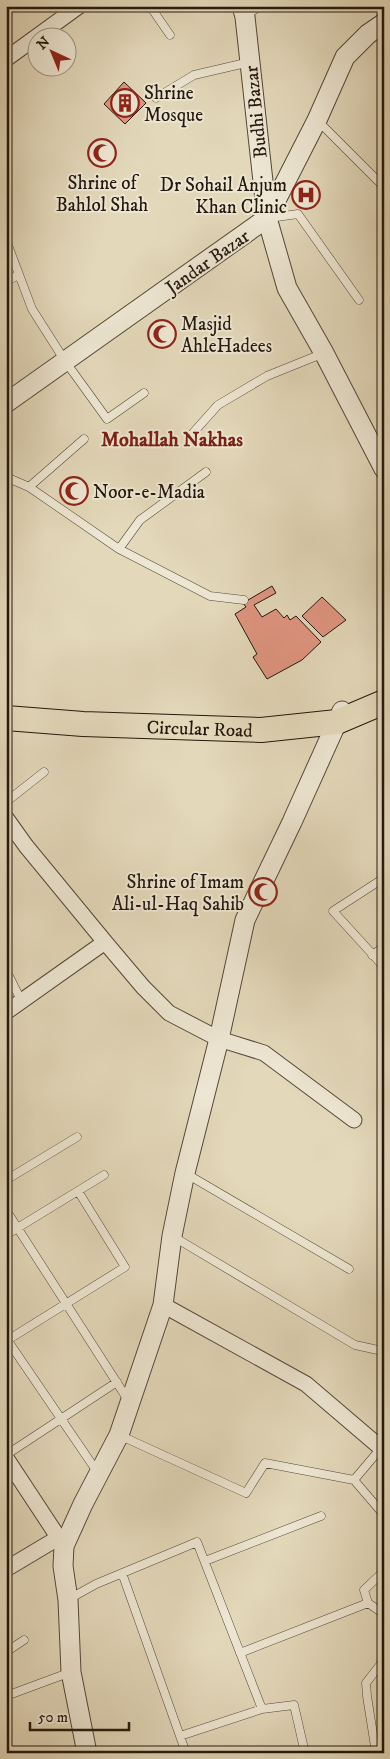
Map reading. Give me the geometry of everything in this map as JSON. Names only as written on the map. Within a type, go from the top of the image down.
[{"type":"main road","name":"Circular Road","points":[[6,718],[84,724],[261,730],[314,723],[340,715],[384,689]]},
{"type":"main road","points":[[340,715],[384,702]]},
{"type":"street","points":[[6,59],[79,6]]},
{"type":"street","name":"Budhi Bazar","points":[[249,10],[250,62],[267,218],[287,288],[324,352],[384,469]]},
{"type":"street","name":"Jandar Bazar","points":[[7,401],[267,218],[317,120],[345,57],[368,34],[384,23]]},
{"type":"street","points":[[6,1568],[61,1542],[119,1435],[163,1305],[172,1236],[185,1173],[219,1039],[245,920],[340,715]]},
{"type":"street","points":[[6,818],[26,846],[105,942],[143,987],[169,1013],[219,1039],[264,1053],[354,1120]]},
{"type":"street","points":[[6,1012],[105,942]]},
{"type":"street","points":[[163,1305],[306,1384],[381,1448]]},
{"type":"street","points":[[6,1457],[61,1542],[68,1600],[72,1672],[87,1753]]},
{"type":"lane","points":[[150,6],[170,35]]},
{"type":"lane","points":[[156,98],[194,75],[250,62]]},
{"type":"lane","points":[[317,120],[384,187]]},
{"type":"lane","points":[[267,218],[298,214],[359,300]]},
{"type":"lane","points":[[6,240],[32,309],[65,361],[107,419],[144,393]]},
{"type":"lane","points":[[6,280],[19,275]]},
{"type":"lane","points":[[192,434],[218,405],[267,376],[324,352]]},
{"type":"lane","points":[[29,487],[84,440]]},
{"type":"lane","points":[[119,549],[140,520],[206,472]]},
{"type":"lane","points":[[6,477],[29,487],[119,549],[210,596],[244,600]]},
{"type":"lane","points":[[6,802],[44,772]]},
{"type":"lane","points":[[384,878],[333,911],[384,967]]},
{"type":"lane","points":[[372,955],[384,947]]},
{"type":"lane","points":[[6,970],[22,1002]]},
{"type":"lane","points":[[6,1180],[78,1137]]},
{"type":"lane","points":[[185,1173],[349,1269]]},
{"type":"lane","points":[[6,1235],[104,1175]]},
{"type":"lane","points":[[78,1191],[125,1267],[7,1340],[99,1475]]},
{"type":"lane","points":[[6,1210],[129,1402]]},
{"type":"lane","points":[[172,1236],[356,1345],[378,1350]]},
{"type":"lane","points":[[6,1457],[117,1382]]},
{"type":"lane","points":[[119,1435],[246,1493],[265,1462],[354,1480],[384,1514]]},
{"type":"lane","points":[[354,1480],[381,1448]]},
{"type":"lane","points":[[205,1561],[321,1516]]},
{"type":"lane","points":[[68,1600],[96,1584],[198,1542],[262,1709]]},
{"type":"lane","points":[[384,1572],[364,1590],[368,1603],[384,1614]]},
{"type":"lane","points":[[122,1573],[186,1753]]},
{"type":"lane","points":[[240,1653],[368,1603]]},
{"type":"lane","points":[[6,1652],[24,1640]]},
{"type":"lane","points":[[376,1753],[366,1696],[366,1683],[384,1660]]},
{"type":"lane","points":[[6,1696],[72,1672]]},
{"type":"lane","points":[[180,1736],[262,1709],[294,1704],[305,1753]]},
{"type":"building","name":"Shrine Mosque","points":[[124,82],[146,103],[125,124],[104,104]]},
{"type":"building","points":[[272,586],[276,593],[254,605],[262,617],[276,609],[284,618],[287,615],[290,620],[296,616],[321,642],[302,660],[267,679],[253,657],[257,654],[235,614],[246,607],[243,603]]},
{"type":"building","points":[[322,597],[346,620],[323,637],[302,616]]},
{"type":"place","name":"Shrine Mosque","points":[[125,103]]},
{"type":"place","name":"Shrine of Bahlol Shah","points":[[102,153]]},
{"type":"place","name":"Dr Sohail Anjum Khan Clinic","points":[[306,195]]},
{"type":"place","name":"Masjid AhleHadees","points":[[162,334]]},
{"type":"place","name":"Noor-e-Madia","points":[[74,491]]},
{"type":"place","name":"Shrine of Imam Ali-ul-Haq Sahib","points":[[263,892]]},
{"type":"district","name":"Mohallah Nakhas","points":[[172,439]]}]
